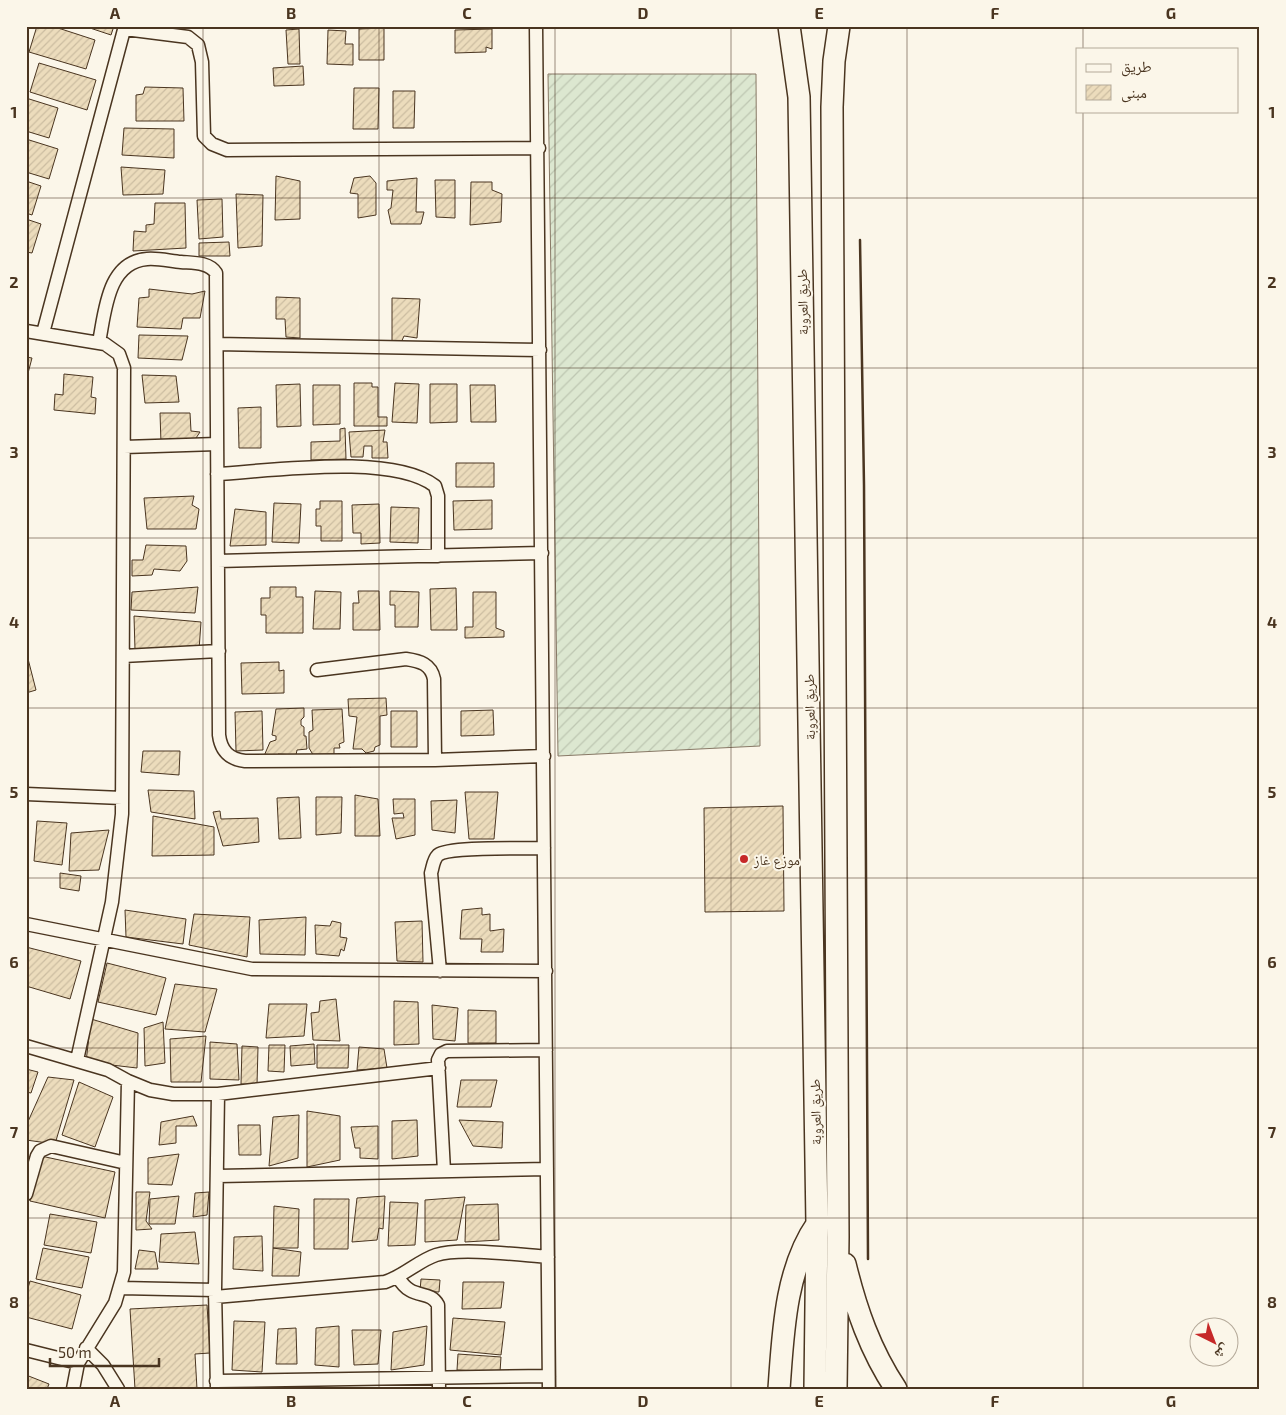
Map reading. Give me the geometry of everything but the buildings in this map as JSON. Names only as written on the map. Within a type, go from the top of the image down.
[{"type":"highway","name":"طريق العروبة","points":[[789,26],[799,97],[817,1224],[815,1389]]},
{"type":"highway","name":"طريق العروبة","points":[[836,1389],[838,1237],[832,99],[839,26]]},
{"type":"highway","points":[[779,1389],[787,1316],[796,1268],[804,1246],[817,1224]]},
{"type":"highway","points":[[838,1237],[866,1333],[874,1353],[896,1389]]},
{"type":"street","points":[[218,1094],[215,1294],[216,1385],[549,1382],[539,148],[536,26]]},
{"type":"street","points":[[43,333],[125,28],[188,37],[198,44],[202,62],[204,136],[212,144],[227,150],[539,148]]},
{"type":"street","points":[[99,342],[114,282],[128,266],[148,259],[203,264],[214,269],[218,277],[219,735],[224,751],[230,757],[245,761],[435,760],[544,756]]},
{"type":"street","points":[[26,331],[99,342],[115,350],[123,362],[122,798],[112,902],[76,1060]]},
{"type":"street","points":[[217,344],[540,350]]},
{"type":"street","points":[[124,447],[217,444]]},
{"type":"street","points":[[217,474],[370,467],[419,477],[435,486],[438,496],[438,556]]},
{"type":"street","points":[[218,561],[542,553]]},
{"type":"street","points":[[123,656],[218,651]]},
{"type":"street","points":[[317,670],[406,659],[417,660],[428,666],[434,679],[435,760]]},
{"type":"street","points":[[26,794],[122,798]]},
{"type":"street","points":[[440,971],[431,873],[434,860],[438,855],[459,850],[544,848]]},
{"type":"street","points":[[26,924],[252,969],[546,970]]},
{"type":"street","points":[[26,1046],[108,1070],[128,1081],[161,1092],[218,1094],[439,1068]]},
{"type":"street","points":[[444,1171],[439,1057],[447,1051],[546,1050]]},
{"type":"street","points":[[73,1389],[78,1363],[115,1303],[121,1288],[124,1272],[128,1081]]},
{"type":"street","points":[[26,1194],[37,1156],[40,1151],[51,1146],[126,1162]]},
{"type":"street","points":[[218,1176],[547,1169]]},
{"type":"street","points":[[121,1288],[215,1294],[379,1283],[398,1277],[430,1258],[450,1252],[548,1257]]},
{"type":"street","points":[[398,1277],[406,1290],[429,1297],[438,1305],[439,1383]]},
{"type":"street","points":[[86,1348],[103,1365],[118,1389]]},
{"type":"street","points":[[26,1350],[78,1363]]},
{"type":"green space","points":[[548,74],[756,74],[760,746],[558,756]]},
{"type":"wall","points":[[860,240],[864,485],[868,1259]]},
{"type":"place","name":"موزع غاز","points":[[744,859]]}]
